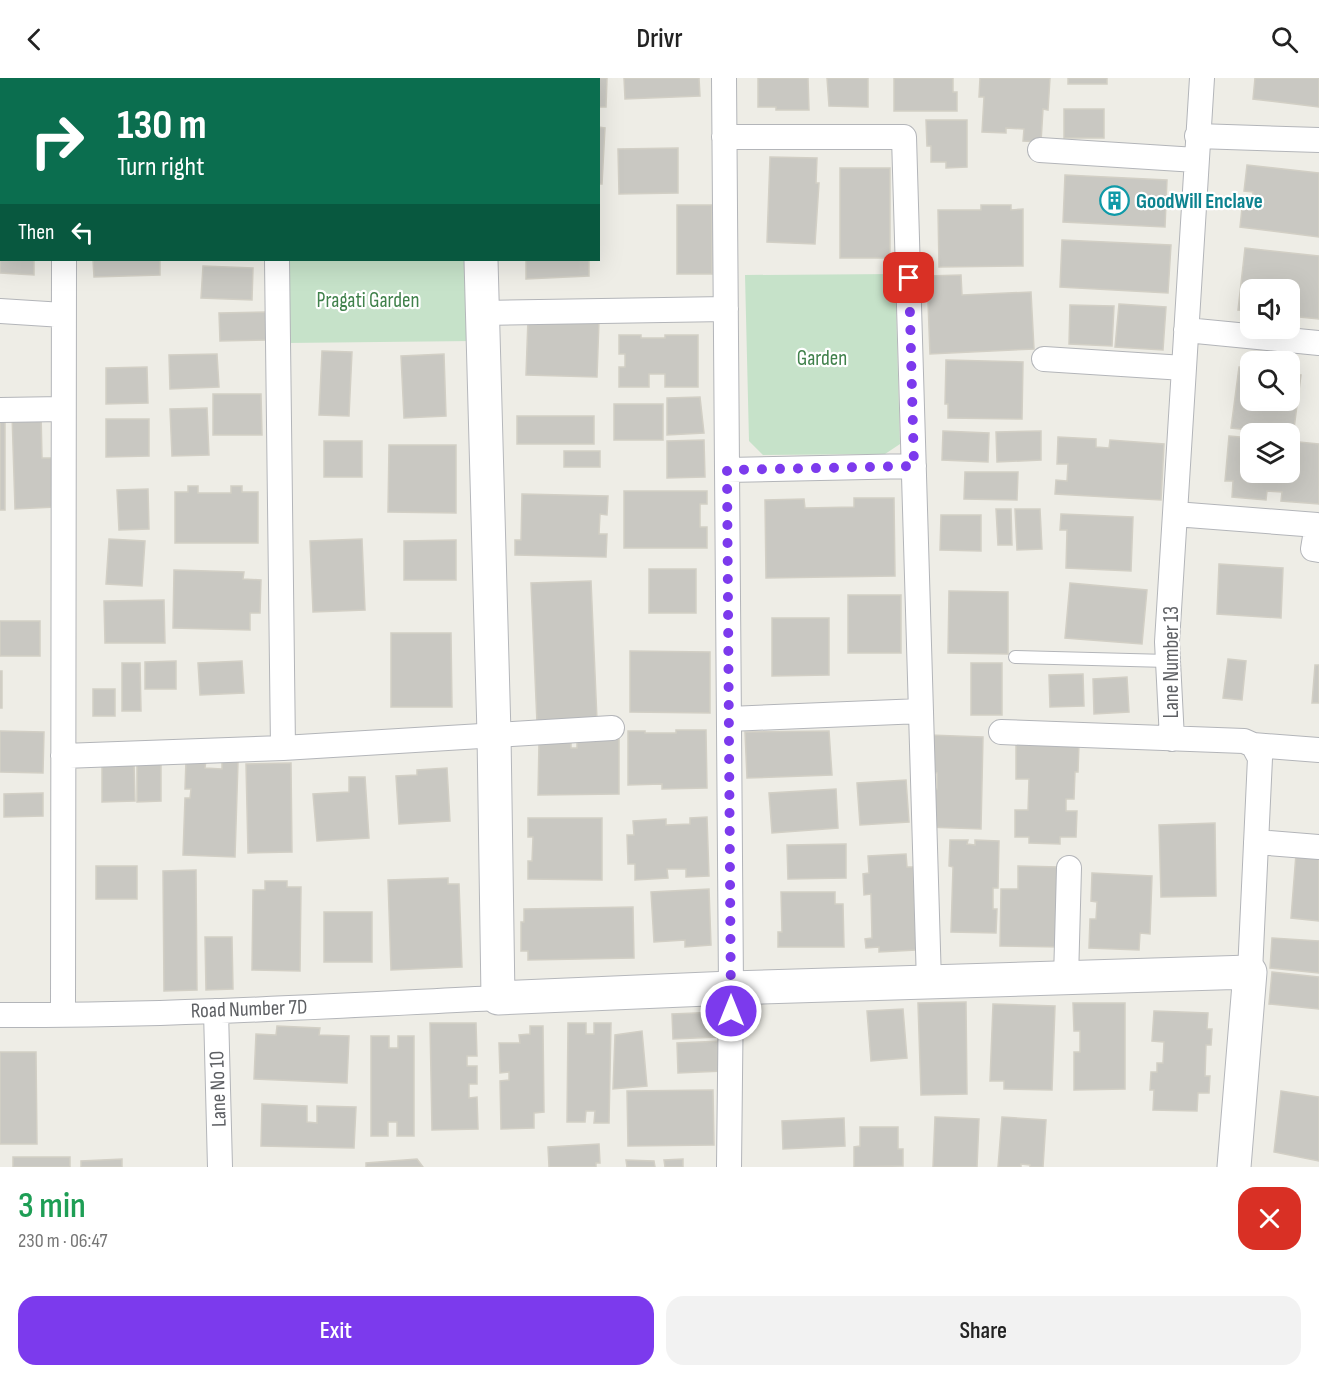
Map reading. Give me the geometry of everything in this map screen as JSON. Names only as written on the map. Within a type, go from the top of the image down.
[{"type":"street","points":[[724,78],[731,988],[729,1167]]},
{"type":"street","name":"Lane Number 13","points":[[1202,78],[1167,642],[1172,739],[1244,741],[1253,745],[1319,750]]},
{"type":"street","points":[[1197,136],[1319,140]]},
{"type":"street","points":[[724,137],[904,137],[929,983]]},
{"type":"street","points":[[1040,150],[1196,160]]},
{"type":"street","points":[[63,1015],[64,261]]},
{"type":"street","points":[[277,261],[283,748]]},
{"type":"street","points":[[481,261],[494,734],[498,998],[731,988],[1250,972]]},
{"type":"street","points":[[482,313],[726,309]]},
{"type":"street","points":[[0,311],[63,315]]},
{"type":"street","points":[[1186,330],[1319,343]]},
{"type":"street","points":[[1044,360],[1184,368]]},
{"type":"street","points":[[0,410],[63,410]]},
{"type":"street","points":[[727,470],[914,466]]},
{"type":"street","points":[[1175,514],[1317,525],[1314,549],[1319,550]]},
{"type":"street","points":[[729,719],[921,711]]},
{"type":"street","points":[[63,756],[283,748],[612,728]]},
{"type":"street","points":[[1001,732],[1172,739]]},
{"type":"street","points":[[1234,1167],[1250,972],[1260,758],[1253,745]]},
{"type":"street","points":[[1256,842],[1319,848]]},
{"type":"street","points":[[1066,979],[1069,868]]},
{"type":"street","name":"Road Number 7D","points":[[0,1015],[216,1011],[498,998]]},
{"type":"street","name":"Lane No 10","points":[[216,1011],[220,1167]]},
{"type":"lane","points":[[1015,657],[1168,661]]},
{"type":"green space","name":"Pragati Garden","points":[[285,261],[472,261],[473,341],[286,343]]},
{"type":"green space","name":"Garden","points":[[895,274],[900,444],[885,454],[763,455],[749,441],[745,275]]},
{"type":"building","points":[[600,78],[607,78],[606,107],[600,107]]},
{"type":"building","points":[[624,78],[699,78],[700,96],[625,99]]},
{"type":"building","points":[[758,78],[808,78],[809,110],[776,110],[776,107],[758,107]]},
{"type":"building","points":[[827,78],[868,78],[868,107],[829,106]]},
{"type":"building","points":[[894,78],[953,78],[953,92],[957,92],[957,111],[894,111]]},
{"type":"building","points":[[980,78],[1050,78],[1048,110],[1043,109],[1041,142],[1023,141],[1024,129],[1006,128],[1006,133],[982,132],[984,97],[979,97]]},
{"type":"building","points":[[1068,78],[1107,78],[1107,84],[1068,84]]},
{"type":"building","points":[[1255,78],[1319,78],[1319,107],[1253,99]]},
{"type":"building","points":[[1064,109],[1104,109],[1104,138],[1064,138]]},
{"type":"building","points":[[926,120],[967,120],[967,167],[946,168],[946,162],[931,162],[931,146],[927,146]]},
{"type":"building","points":[[600,127],[605,128],[602,184],[600,184]]},
{"type":"building","points":[[678,148],[678,193],[619,194],[618,149]]},
{"type":"building","points":[[770,157],[817,158],[816,183],[819,183],[815,244],[767,242]]},
{"type":"building","points":[[1247,165],[1319,173],[1319,237],[1240,227],[1242,208],[1251,209],[1253,192],[1244,191]]},
{"type":"building","points":[[840,168],[890,168],[890,258],[840,258]]},
{"type":"building","name":"GoodWill Enclave","points":[[1065,175],[1167,180],[1165,227],[1063,222]]},
{"type":"building","points":[[677,205],[712,205],[712,274],[677,274]]},
{"type":"building","points":[[981,205],[1011,205],[1011,210],[1023,209],[1023,266],[939,267],[938,210],[981,210]]},
{"type":"building","points":[[1062,240],[1171,245],[1168,293],[1060,287]]},
{"type":"building","points":[[1245,248],[1319,256],[1319,319],[1300,317],[1300,279],[1242,279]]},
{"type":"building","points":[[0,261],[34,261],[34,275],[0,273]]},
{"type":"building","points":[[93,261],[160,261],[160,275],[94,277]]},
{"type":"building","points":[[526,261],[589,261],[589,276],[526,279]]},
{"type":"building","points":[[203,266],[253,268],[252,300],[201,298]]},
{"type":"building","points":[[961,275],[962,295],[1031,292],[1034,349],[930,354],[927,276]]},
{"type":"building","points":[[1119,304],[1166,307],[1163,350],[1115,347]]},
{"type":"building","points":[[1070,305],[1114,306],[1112,346],[1069,344]]},
{"type":"building","points":[[268,312],[269,340],[220,341],[219,313]]},
{"type":"building","points":[[528,319],[599,320],[597,377],[526,375]]},
{"type":"building","points":[[619,335],[665,338],[665,335],[698,335],[698,387],[665,387],[665,374],[649,374],[649,387],[619,387],[619,367],[625,367],[625,354],[619,354]]},
{"type":"building","points":[[322,351],[352,352],[349,416],[319,415]]},
{"type":"building","points":[[217,354],[219,387],[170,389],[169,355]]},
{"type":"building","points":[[444,354],[446,416],[404,418],[401,356]]},
{"type":"building","points":[[946,360],[1023,362],[1022,419],[948,418],[948,404],[945,404]]},
{"type":"building","points":[[147,367],[148,403],[106,404],[106,368]]},
{"type":"building","points":[[1239,367],[1240,411],[1296,411],[1295,423],[1240,423],[1240,429],[1231,428]]},
{"type":"building","points":[[213,394],[261,394],[262,435],[213,435]]},
{"type":"building","points":[[700,397],[704,433],[667,435],[667,398]]},
{"type":"building","points":[[614,404],[663,404],[663,440],[614,440]]},
{"type":"building","points":[[207,408],[209,455],[172,456],[170,409]]},
{"type":"building","points":[[41,413],[42,458],[53,458],[55,507],[15,509],[12,414]]},
{"type":"building","points":[[517,416],[594,416],[594,444],[517,444]]},
{"type":"building","points":[[106,419],[149,419],[149,456],[106,457]]},
{"type":"building","points":[[0,421],[5,421],[5,510],[0,510]]},
{"type":"building","points":[[943,431],[989,433],[988,462],[942,460]]},
{"type":"building","points":[[1041,431],[1041,460],[997,462],[996,432]]},
{"type":"building","points":[[1229,436],[1240,437],[1240,483],[1300,483],[1300,442],[1319,444],[1319,504],[1281,501],[1282,492],[1267,491],[1266,500],[1232,497],[1233,481],[1225,481]]},
{"type":"building","points":[[1058,437],[1096,439],[1096,447],[1109,448],[1110,440],[1164,444],[1161,500],[1055,494],[1056,480],[1067,481],[1068,464],[1057,464]]},
{"type":"building","points":[[704,440],[705,477],[667,478],[667,441]]},
{"type":"building","points":[[324,441],[362,441],[362,477],[324,477]]},
{"type":"building","points":[[389,445],[456,445],[456,513],[388,512]]},
{"type":"building","points":[[564,451],[600,451],[600,467],[564,467]]},
{"type":"building","points":[[965,472],[1018,472],[1017,500],[964,499]]},
{"type":"building","points":[[188,486],[198,486],[198,493],[231,493],[231,486],[242,486],[242,492],[258,492],[258,543],[175,543],[175,492],[188,492]]},
{"type":"building","points":[[148,489],[149,529],[119,530],[117,490]]},
{"type":"building","points":[[624,491],[707,491],[707,504],[700,504],[700,527],[707,527],[707,548],[624,548]]},
{"type":"building","points":[[522,494],[608,496],[607,515],[600,514],[599,534],[607,534],[606,557],[515,555],[515,540],[521,540]]},
{"type":"building","points":[[854,498],[894,498],[895,576],[766,578],[765,500],[804,499],[805,508],[854,507]]},
{"type":"building","points":[[996,509],[1011,509],[1012,545],[998,545]]},
{"type":"building","points":[[1015,509],[1040,509],[1042,549],[1017,550]]},
{"type":"building","points":[[1061,514],[1133,517],[1131,571],[1066,568],[1067,530],[1060,530]]},
{"type":"building","points":[[941,515],[981,515],[981,551],[940,550]]},
{"type":"building","points":[[109,539],[145,541],[142,586],[106,584]]},
{"type":"building","points":[[362,539],[365,610],[313,612],[310,541]]},
{"type":"building","points":[[456,540],[456,580],[404,580],[404,541]]},
{"type":"building","points":[[1219,564],[1283,568],[1281,618],[1217,614]]},
{"type":"building","points":[[649,569],[696,569],[696,613],[649,613]]},
{"type":"building","points":[[174,570],[244,572],[243,579],[261,580],[260,613],[250,613],[250,630],[173,628]]},
{"type":"building","points":[[591,581],[597,720],[537,723],[531,583]]},
{"type":"building","points":[[1070,583],[1147,590],[1142,644],[1065,638]]},
{"type":"building","points":[[949,591],[1008,592],[1008,654],[948,653]]},
{"type":"building","points":[[848,595],[901,595],[901,653],[848,653]]},
{"type":"building","points":[[164,600],[165,643],[105,643],[104,601]]},
{"type":"building","points":[[772,618],[829,618],[829,675],[772,676]]},
{"type":"building","points":[[0,621],[40,621],[40,656],[0,656]]},
{"type":"building","points":[[391,633],[451,633],[452,707],[391,707]]},
{"type":"building","points":[[630,651],[710,652],[710,713],[630,712]]},
{"type":"building","points":[[1228,659],[1246,661],[1242,700],[1223,698]]},
{"type":"building","points":[[176,661],[176,689],[145,689],[145,662]]},
{"type":"building","points":[[242,661],[244,693],[200,695],[198,663]]},
{"type":"building","points":[[122,663],[140,663],[141,711],[122,711]]},
{"type":"building","points":[[971,663],[1002,663],[1002,715],[971,715]]},
{"type":"building","points":[[1315,665],[1319,665],[1319,703],[1312,703]]},
{"type":"building","points":[[0,671],[2,671],[2,708],[0,708]]},
{"type":"building","points":[[1083,674],[1084,706],[1050,707],[1049,675]]},
{"type":"building","points":[[1127,677],[1129,712],[1094,714],[1093,679]]},
{"type":"building","points":[[93,689],[115,689],[115,716],[93,716]]},
{"type":"building","points":[[676,730],[706,730],[707,788],[662,789],[662,784],[628,785],[628,731],[676,733]]},
{"type":"building","points":[[0,731],[44,732],[43,773],[0,772]]},
{"type":"building","points":[[829,731],[832,775],[747,778],[745,732]]},
{"type":"building","points":[[929,735],[983,737],[981,829],[927,827],[928,789],[937,789],[937,773],[928,772]]},
{"type":"building","points":[[619,736],[619,794],[538,795],[539,742],[571,737],[571,748],[577,748],[577,737]]},
{"type":"building","points":[[1016,741],[1079,743],[1074,799],[1066,799],[1066,811],[1077,811],[1076,837],[1060,837],[1060,844],[1029,843],[1029,837],[1015,837],[1015,810],[1028,810],[1029,779],[1016,779]]},
{"type":"building","points":[[137,759],[161,759],[161,801],[137,802]]},
{"type":"building","points":[[186,760],[206,760],[205,768],[222,769],[222,761],[238,762],[235,857],[183,855],[185,798],[190,798],[191,789],[185,789]]},
{"type":"building","points":[[102,762],[134,762],[135,801],[102,802]]},
{"type":"building","points":[[291,763],[292,852],[248,853],[246,764]]},
{"type":"building","points":[[447,768],[450,821],[399,824],[396,776],[417,775],[417,770]]},
{"type":"building","points":[[349,777],[365,777],[369,838],[317,841],[313,794],[349,792]]},
{"type":"building","points":[[906,780],[909,822],[860,825],[857,783]]},
{"type":"building","points":[[836,789],[838,828],[772,833],[769,793]]},
{"type":"building","points":[[43,793],[43,816],[4,817],[4,794]]},
{"type":"building","points":[[707,817],[709,876],[686,877],[686,869],[667,869],[668,878],[635,880],[635,864],[628,864],[627,835],[634,835],[633,821],[666,819],[666,825],[690,824],[690,818]]},
{"type":"building","points":[[528,818],[602,818],[602,880],[528,879],[528,861],[532,861],[533,837],[528,837]]},
{"type":"building","points":[[1215,823],[1216,896],[1161,897],[1159,825]]},
{"type":"building","points":[[950,840],[968,840],[967,844],[975,845],[975,840],[999,841],[998,888],[993,888],[993,909],[997,909],[996,933],[951,932],[953,867],[949,866]]},
{"type":"building","points":[[846,844],[846,878],[788,879],[787,845]]},
{"type":"building","points":[[906,854],[907,867],[913,867],[916,950],[879,952],[879,947],[866,948],[865,939],[872,938],[871,894],[864,895],[863,874],[869,873],[868,856]]},
{"type":"building","points":[[1296,854],[1319,856],[1319,921],[1291,918]]},
{"type":"building","points":[[96,866],[137,866],[137,899],[96,899]]},
{"type":"building","points":[[1018,866],[1059,867],[1062,947],[1000,946],[1001,889],[1018,889]]},
{"type":"building","points":[[196,870],[197,990],[164,991],[163,871]]},
{"type":"building","points":[[1092,873],[1152,876],[1150,934],[1140,933],[1139,950],[1089,948],[1090,919],[1096,919],[1097,902],[1091,901]]},
{"type":"building","points":[[448,878],[448,884],[459,884],[462,967],[391,970],[388,880]]},
{"type":"building","points":[[265,881],[287,881],[287,887],[301,887],[300,971],[252,970],[253,890],[265,890]]},
{"type":"building","points":[[709,889],[711,945],[685,947],[685,940],[654,942],[651,892]]},
{"type":"building","points":[[781,892],[835,892],[835,904],[843,904],[844,947],[778,947],[778,932],[782,932]]},
{"type":"building","points":[[633,907],[634,958],[528,960],[528,951],[521,951],[521,922],[524,922],[524,909]]},
{"type":"building","points":[[324,912],[372,912],[372,962],[324,962]]},
{"type":"building","points":[[205,937],[232,937],[233,989],[206,990]]},
{"type":"building","points":[[1272,938],[1319,941],[1319,973],[1270,968]]},
{"type":"building","points":[[1272,972],[1319,977],[1319,1009],[1269,1004]]},
{"type":"building","points":[[966,1002],[967,1094],[921,1095],[918,1003]]},
{"type":"building","points":[[1073,1003],[1125,1003],[1125,1089],[1074,1090],[1074,1052],[1080,1052],[1080,1031],[1074,1031]]},
{"type":"building","points":[[993,1004],[1055,1006],[1052,1090],[1004,1089],[1004,1081],[990,1081]]},
{"type":"building","points":[[903,1009],[907,1058],[871,1061],[867,1011]]},
{"type":"building","points":[[1154,1011],[1208,1013],[1207,1029],[1212,1029],[1211,1045],[1206,1045],[1205,1076],[1210,1076],[1209,1093],[1198,1093],[1197,1111],[1153,1110],[1154,1090],[1150,1090],[1151,1072],[1157,1072],[1157,1063],[1163,1063],[1164,1042],[1152,1041]]},
{"type":"building","points":[[719,1012],[719,1037],[673,1039],[672,1014]]},
{"type":"building","points":[[430,1023],[476,1023],[477,1056],[467,1056],[467,1066],[477,1066],[477,1084],[469,1084],[469,1098],[477,1097],[478,1129],[432,1130]]},
{"type":"building","points":[[568,1023],[586,1023],[586,1034],[594,1034],[594,1023],[611,1023],[609,1123],[594,1123],[595,1111],[586,1111],[585,1122],[567,1122]]},
{"type":"building","points":[[277,1026],[320,1028],[319,1035],[349,1036],[347,1083],[254,1079],[256,1034],[276,1035]]},
{"type":"building","points":[[530,1026],[543,1026],[544,1112],[534,1113],[534,1128],[501,1129],[500,1081],[509,1080],[509,1072],[500,1073],[499,1043],[520,1043],[519,1035],[530,1034]]},
{"type":"building","points":[[642,1031],[647,1086],[613,1089],[615,1035]]},
{"type":"building","points":[[371,1036],[389,1036],[389,1048],[398,1048],[398,1036],[414,1036],[414,1136],[397,1136],[397,1122],[388,1122],[388,1136],[371,1136]]},
{"type":"building","points":[[722,1041],[723,1071],[678,1073],[677,1043]]},
{"type":"building","points":[[0,1052],[36,1052],[37,1144],[0,1144]]},
{"type":"building","points":[[713,1090],[714,1145],[628,1146],[627,1091]]},
{"type":"building","points":[[1281,1091],[1319,1097],[1319,1161],[1274,1152]]},
{"type":"building","points":[[262,1104],[307,1106],[307,1122],[317,1123],[317,1106],[356,1107],[354,1148],[261,1146]]},
{"type":"building","points":[[935,1117],[979,1119],[977,1167],[933,1167]]},
{"type":"building","points":[[1002,1117],[1046,1120],[1043,1167],[1021,1164],[1021,1167],[998,1167]]},
{"type":"building","points":[[844,1118],[845,1146],[783,1149],[782,1121]]},
{"type":"building","points":[[860,1127],[898,1127],[898,1149],[903,1149],[903,1166],[854,1167],[854,1147],[860,1146]]},
{"type":"building","points":[[599,1144],[600,1163],[596,1163],[596,1167],[549,1167],[548,1147]]},
{"type":"building","points":[[13,1157],[70,1157],[70,1167],[13,1167]]},
{"type":"building","points":[[122,1159],[122,1167],[81,1167],[81,1161]]},
{"type":"building","points":[[417,1159],[423,1167],[366,1167],[366,1163]]},
{"type":"building","points":[[683,1159],[683,1167],[665,1167],[664,1160]]},
{"type":"building","points":[[626,1160],[654,1161],[655,1167],[627,1167]]},
{"type":"place","name":"GoodWill Enclave","points":[[1115,201]]},
{"type":"route","points":[[731,1011],[727,470],[914,466],[909,278]]}]
